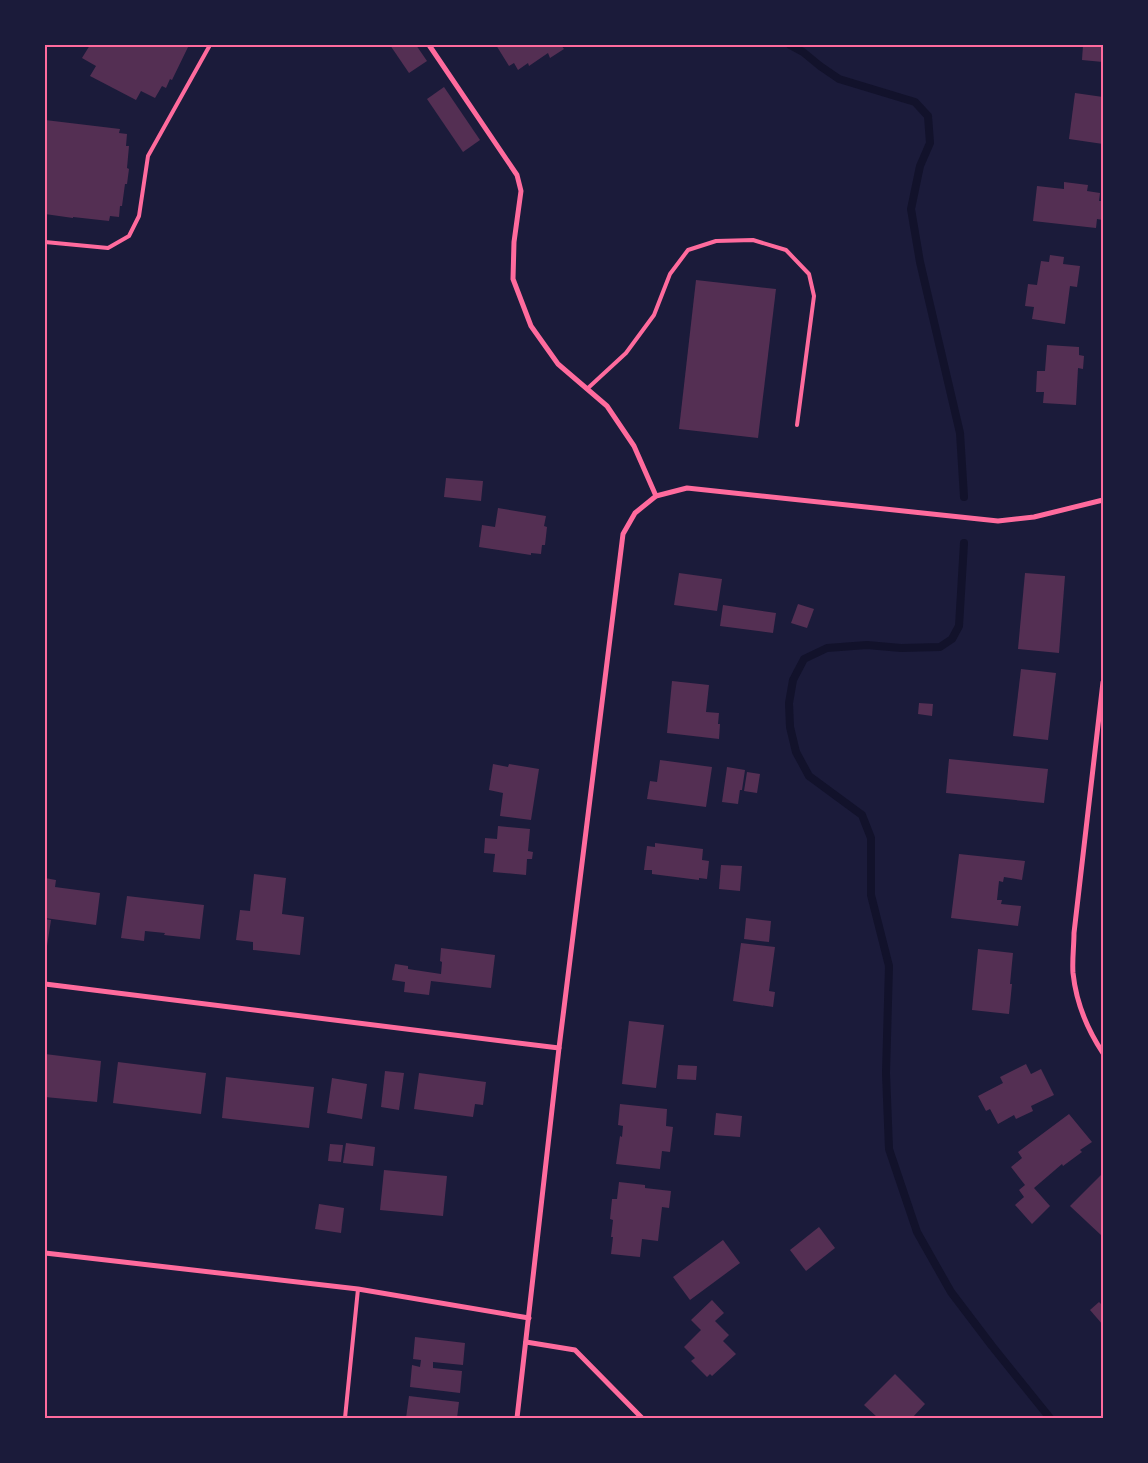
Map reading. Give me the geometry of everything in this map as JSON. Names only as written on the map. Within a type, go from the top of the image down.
[{"type":"street","points":[[429,45],[517,175],[521,191],[514,242],[513,279],[530,326],[558,364],[606,406],[634,446],[656,496]]},
{"type":"street","points":[[517,1418],[559,1048],[623,534],[635,513],[656,496],[687,488],[998,521],[1034,517],[1103,500]]},
{"type":"street","points":[[1103,682],[1074,933],[1073,972],[1080,1009],[1103,1053]]},
{"type":"street","points":[[45,984],[559,1048]]},
{"type":"street","points":[[45,1253],[358,1289],[529,1318]]},
{"type":"street","points":[[526,1342],[575,1350],[642,1418]]},
{"type":"lane","points":[[45,242],[108,248],[129,236],[140,216],[148,156],[210,45]]},
{"type":"lane","points":[[587,389],[626,353],[654,315],[670,274],[688,250],[716,240],[753,240],[786,250],[809,274],[814,296],[797,425]]},
{"type":"lane","points":[[345,1418],[358,1289]]},
{"type":"building","points":[[90,45],[189,45],[172,80],[170,79],[166,88],[162,86],[155,98],[141,91],[136,100],[90,76],[96,66],[82,58]]},
{"type":"building","points":[[390,45],[416,45],[427,61],[409,73]]},
{"type":"building","points":[[496,45],[561,45],[564,49],[550,58],[548,53],[529,66],[528,63],[518,70],[514,63],[509,66]]},
{"type":"building","points":[[1083,45],[1103,45],[1103,62],[1082,60]]},
{"type":"building","points":[[444,87],[480,140],[463,152],[427,99]]},
{"type":"building","points":[[1075,93],[1103,97],[1103,144],[1069,139]]},
{"type":"building","points":[[45,120],[120,129],[119,133],[127,134],[126,146],[129,146],[127,168],[129,169],[119,217],[110,216],[109,221],[45,214]]},
{"type":"building","points":[[1064,182],[1088,185],[1087,191],[1100,193],[1099,201],[1103,201],[1103,220],[1097,219],[1096,228],[1033,221],[1037,186],[1064,189]]},
{"type":"building","points":[[1050,255],[1064,257],[1063,264],[1080,266],[1077,287],[1070,286],[1065,324],[1032,319],[1034,307],[1025,306],[1028,284],[1037,285],[1041,261],[1049,262]]},
{"type":"building","points":[[696,280],[776,289],[758,438],[679,429]]},
{"type":"building","points":[[1047,345],[1079,347],[1079,355],[1084,356],[1083,369],[1078,368],[1076,405],[1043,403],[1044,392],[1036,392],[1037,371],[1045,371]]},
{"type":"building","points":[[446,478],[483,481],[481,501],[444,497]]},
{"type":"building","points":[[498,508],[546,516],[544,526],[547,527],[545,545],[542,545],[541,554],[531,553],[531,555],[479,547],[482,525],[495,527]]},
{"type":"building","points":[[679,573],[722,579],[717,611],[674,605]]},
{"type":"building","points":[[1025,573],[1065,576],[1059,653],[1018,649]]},
{"type":"building","points":[[798,604],[814,609],[807,628],[791,623]]},
{"type":"building","points":[[723,605],[776,613],[773,633],[720,626]]},
{"type":"building","points":[[1021,669],[1056,673],[1048,740],[1013,736]]},
{"type":"building","points":[[672,681],[709,685],[706,712],[719,713],[719,739],[667,733]]},
{"type":"building","points":[[919,703],[933,704],[932,716],[918,714]]},
{"type":"building","points":[[949,759],[1048,769],[1044,803],[946,793]]},
{"type":"building","points":[[660,760],[712,767],[706,807],[647,799],[650,781],[657,782]]},
{"type":"building","points":[[493,764],[508,767],[509,764],[539,769],[531,820],[500,816],[503,793],[489,790]]},
{"type":"building","points":[[727,767],[745,770],[738,804],[722,802]]},
{"type":"building","points":[[747,772],[760,774],[757,793],[744,791]]},
{"type":"building","points":[[498,826],[530,829],[528,851],[533,852],[532,859],[527,859],[526,875],[493,872],[495,854],[484,853],[485,838],[497,839]]},
{"type":"building","points":[[655,843],[703,849],[702,860],[709,861],[707,879],[699,878],[699,880],[652,874],[652,870],[644,870],[647,846],[655,847]]},
{"type":"building","points":[[959,854],[1025,861],[1022,880],[1004,877],[1003,882],[999,881],[997,900],[1002,900],[1001,904],[1021,906],[1018,926],[951,918]]},
{"type":"building","points":[[721,865],[742,866],[740,891],[719,889]]},
{"type":"building","points":[[254,874],[286,878],[282,914],[304,917],[300,955],[253,950],[253,942],[236,940],[240,910],[250,911]]},
{"type":"building","points":[[45,878],[56,880],[55,887],[100,893],[96,925],[45,918]]},
{"type":"building","points":[[127,896],[204,905],[200,939],[145,931],[144,941],[121,938]]},
{"type":"building","points":[[746,918],[771,921],[769,942],[744,939]]},
{"type":"building","points":[[45,919],[51,920],[47,946],[45,945]]},
{"type":"building","points":[[741,943],[775,947],[769,991],[775,992],[773,1007],[733,1001]]},
{"type":"building","points":[[441,948],[495,955],[491,988],[431,981],[429,995],[404,992],[405,982],[392,980],[395,964],[408,966],[408,969],[441,974]]},
{"type":"building","points":[[978,949],[1013,953],[1009,1014],[972,1010]]},
{"type":"building","points":[[629,1021],[664,1025],[656,1088],[622,1084]]},
{"type":"building","points":[[45,1054],[101,1061],[97,1102],[45,1097]]},
{"type":"building","points":[[118,1062],[206,1073],[201,1114],[113,1103]]},
{"type":"building","points":[[1026,1064],[1031,1074],[1041,1069],[1054,1095],[1031,1106],[1033,1111],[1016,1119],[1014,1115],[998,1124],[990,1109],[986,1111],[978,1096],[1003,1083],[1000,1077]]},
{"type":"building","points":[[678,1065],[697,1066],[696,1080],[677,1079]]},
{"type":"building","points":[[385,1071],[404,1073],[399,1110],[381,1107]]},
{"type":"building","points":[[419,1073],[486,1082],[483,1105],[475,1104],[473,1117],[414,1109]]},
{"type":"building","points":[[226,1077],[314,1087],[309,1128],[222,1118]]},
{"type":"building","points":[[332,1078],[367,1084],[362,1119],[327,1113]]},
{"type":"building","points":[[620,1104],[667,1109],[666,1126],[673,1127],[670,1152],[662,1151],[660,1169],[616,1164],[623,1126],[618,1125]]},
{"type":"building","points":[[716,1113],[742,1116],[740,1137],[714,1135]]},
{"type":"building","points":[[1069,1114],[1092,1142],[1080,1150],[1082,1152],[1063,1166],[1062,1164],[1034,1188],[1050,1206],[1032,1224],[1015,1205],[1024,1197],[1019,1190],[1025,1185],[1011,1167],[1022,1158],[1018,1152]]},
{"type":"building","points":[[346,1143],[375,1147],[373,1166],[343,1163]]},
{"type":"building","points":[[330,1144],[343,1145],[341,1162],[328,1161]]},
{"type":"building","points":[[384,1170],[447,1176],[443,1216],[380,1210]]},
{"type":"building","points":[[1103,1173],[1103,1234],[1102,1236],[1070,1206]]},
{"type":"building","points":[[619,1182],[671,1191],[669,1208],[662,1207],[658,1241],[642,1239],[640,1257],[611,1254],[613,1237],[611,1237],[613,1220],[610,1219],[612,1199],[617,1199]]},
{"type":"building","points":[[319,1204],[344,1208],[341,1233],[315,1229]]},
{"type":"building","points":[[819,1227],[835,1248],[806,1271],[790,1250]]},
{"type":"building","points":[[723,1240],[740,1263],[690,1300],[673,1277]]},
{"type":"building","points":[[712,1300],[724,1313],[715,1321],[729,1335],[723,1341],[736,1354],[712,1376],[710,1374],[707,1377],[691,1361],[695,1358],[684,1347],[701,1330],[691,1320]]},
{"type":"building","points":[[1099,1302],[1103,1306],[1103,1325],[1090,1310]]},
{"type":"building","points":[[415,1337],[465,1343],[463,1365],[433,1362],[433,1368],[462,1371],[460,1393],[410,1387],[412,1365],[420,1367],[421,1360],[413,1359]]},
{"type":"building","points":[[895,1374],[925,1404],[912,1418],[878,1418],[864,1405]]},
{"type":"building","points":[[409,1396],[459,1402],[457,1418],[406,1418]]},
{"type":"waterway","points":[[790,45],[803,52],[839,79],[915,102],[928,116],[930,143],[920,166],[911,209],[920,262],[960,433],[964,497]]},
{"type":"waterway","points":[[964,543],[959,626],[952,639],[940,647],[901,648],[867,645],[827,648],[804,659],[793,680],[789,703],[790,727],[796,752],[809,776],[862,815],[871,838],[871,895],[889,966],[886,1073],[889,1149],[917,1232],[951,1292],[1050,1418]]}]
